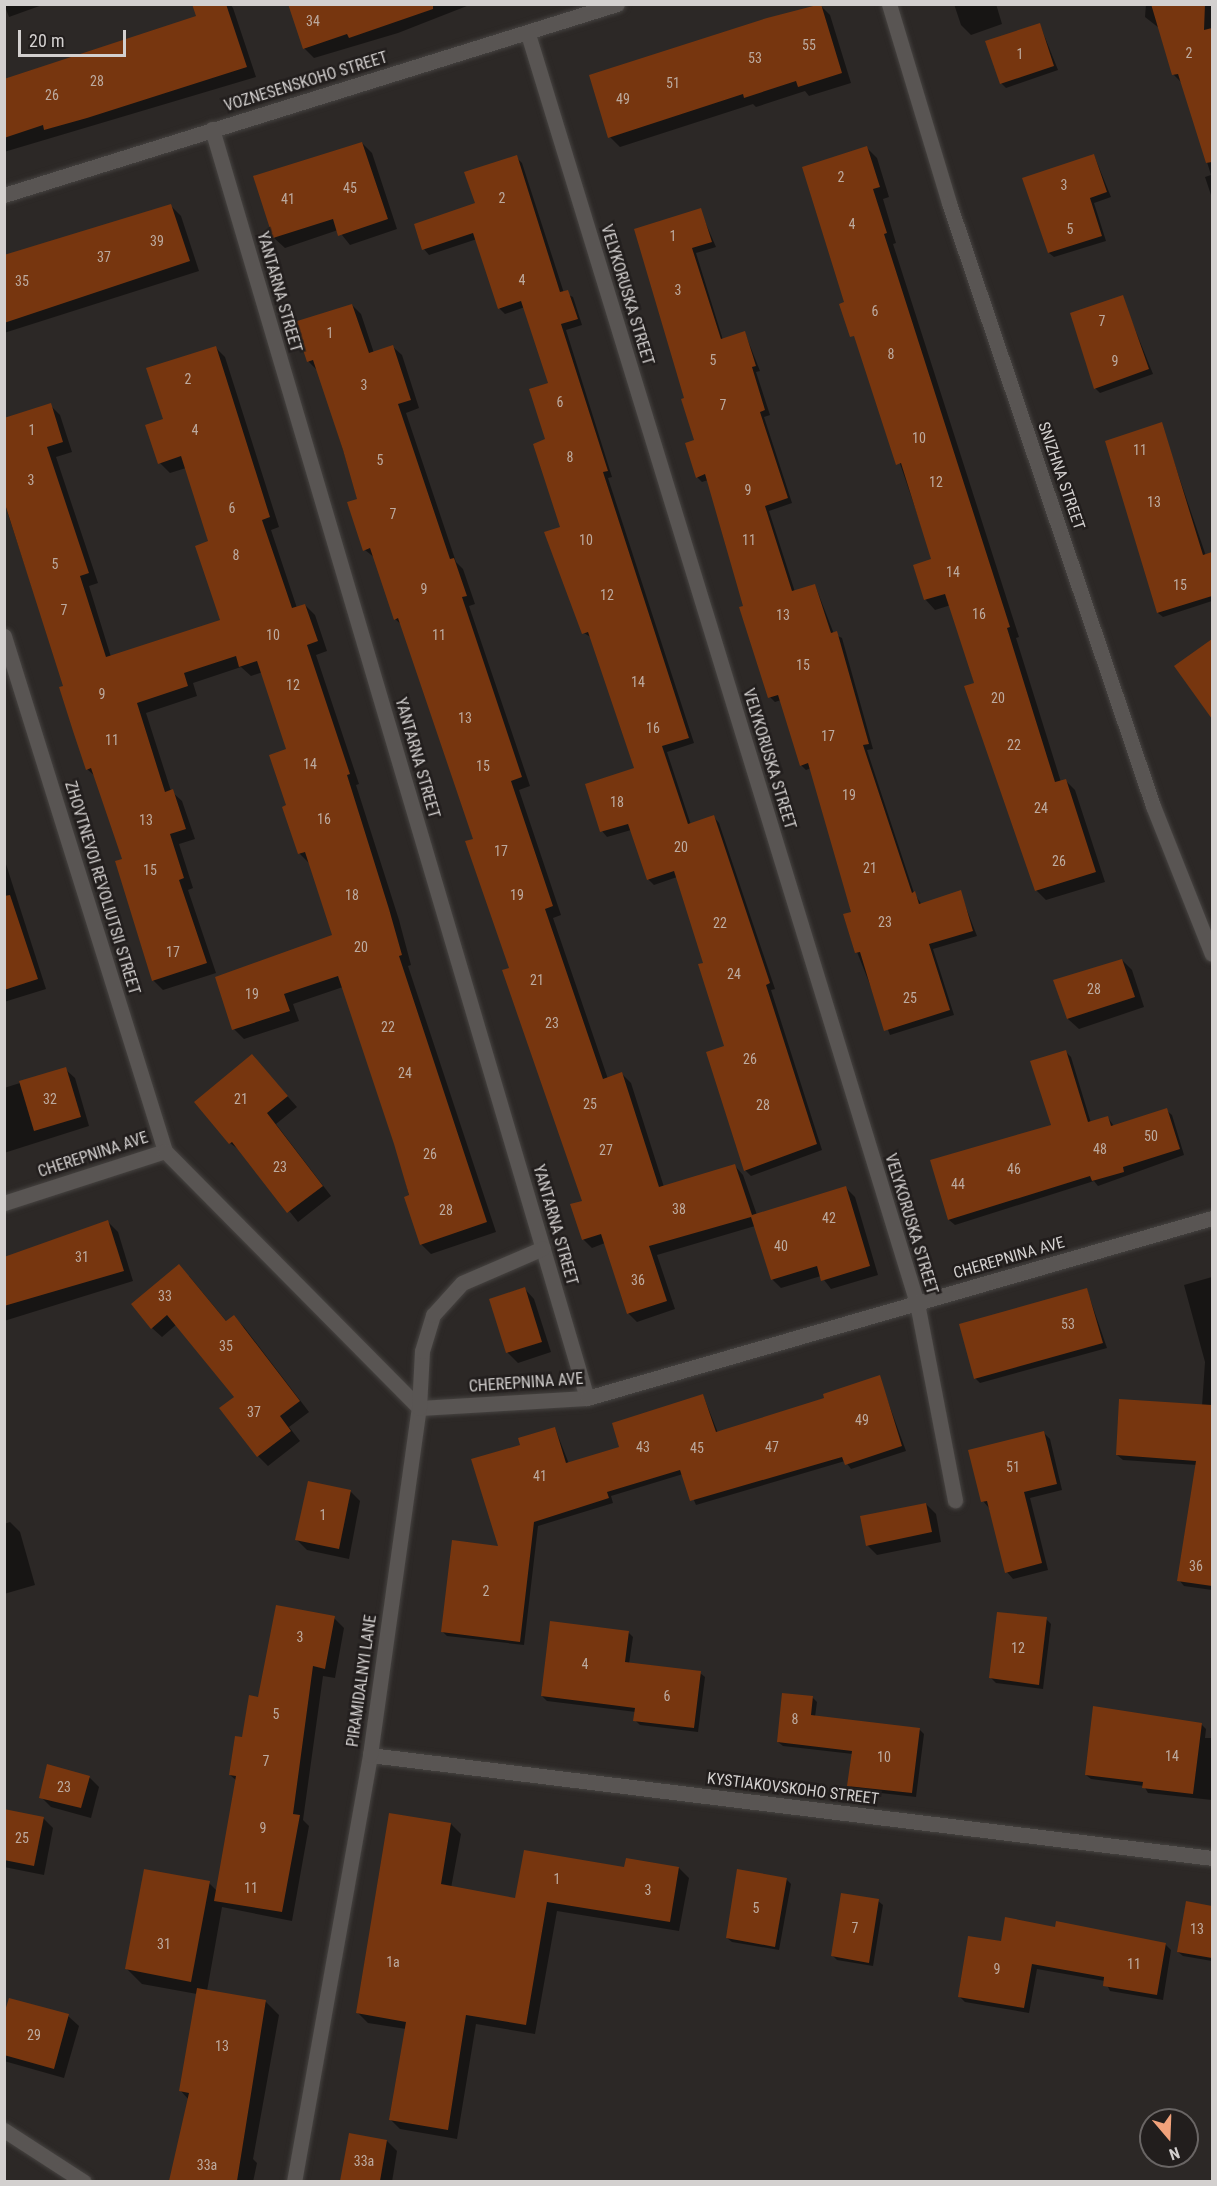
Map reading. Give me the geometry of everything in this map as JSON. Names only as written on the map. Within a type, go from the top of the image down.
[{"type":"street","name":"VOZNESENSKOHO STREET","points":[[4,195],[212,129],[528,34],[617,4]]},
{"type":"street","name":"SNIZHNA STREET","points":[[889,4],[949,203],[1153,806],[1212,954]]},
{"type":"street","name":"VELYKORUSKA STREET","points":[[528,34],[917,1303],[955,1500]]},
{"type":"street","name":"YANTARNA STREET","points":[[212,129],[587,1398]]},
{"type":"street","name":"ZHOVTNEVOI REVOLIUTSII STREET","points":[[4,636],[165,1151]]},
{"type":"street","name":"CHEREPNINA AVE","points":[[4,1203],[165,1151],[419,1408],[587,1398],[1212,1218]]},
{"type":"street","name":"PIRAMIDALNYI LANE","points":[[294,2181],[370,1755],[419,1408],[422,1351],[433,1315],[462,1283],[543,1248]]},
{"type":"street","name":"KYSTIAKOVSKOHO STREET","points":[[370,1755],[1212,1858]]},
{"type":"street","points":[[4,2130],[84,2181]]},
{"type":"building","points":[[192,4],[226,4],[247,67],[87,118],[44,130],[43,125],[4,138],[4,79],[196,16]]},
{"type":"building","points":[[288,4],[433,4],[433,9],[349,38],[347,34],[303,49]]},
{"type":"building","points":[[821,4],[842,73],[798,87],[796,81],[744,98],[743,94],[608,138],[589,75],[767,18]]},
{"type":"building","points":[[1151,4],[1205,4],[1204,30],[1212,28],[1212,162],[1206,163],[1178,74],[1172,75]]},
{"type":"building","points":[[1040,23],[1054,66],[1000,84],[985,41]]},
{"type":"building","points":[[362,142],[388,219],[338,236],[333,219],[273,238],[253,176]]},
{"type":"building","points":[[867,146],[880,187],[873,189],[887,233],[884,234],[1010,627],[1007,628],[1055,782],[1066,779],[1096,872],[1035,891],[964,686],[974,683],[945,594],[924,600],[913,565],[931,559],[901,463],[896,465],[854,336],[850,337],[839,304],[844,302],[802,167]]},
{"type":"building","points":[[1094,154],[1107,192],[1090,198],[1102,236],[1048,253],[1022,178]]},
{"type":"building","points":[[517,155],[560,292],[568,290],[578,319],[561,324],[608,471],[603,472],[689,738],[662,746],[688,824],[714,815],[770,983],[766,985],[817,1144],[744,1171],[706,1052],[724,1046],[698,964],[703,963],[674,871],[647,880],[628,824],[600,832],[585,784],[634,768],[588,632],[582,634],[544,532],[560,527],[533,444],[545,439],[529,389],[548,383],[521,301],[498,309],[473,233],[422,250],[414,224],[475,203],[464,172]]},
{"type":"building","points":[[171,204],[190,261],[4,323],[4,255]]},
{"type":"building","points":[[701,208],[712,242],[692,248],[721,339],[745,331],[756,366],[752,367],[765,410],[760,412],[788,498],[765,506],[792,591],[815,584],[831,633],[837,631],[869,744],[863,745],[912,893],[915,891],[919,904],[961,890],[973,931],[929,944],[950,1010],[884,1031],[860,952],[855,953],[843,914],[851,912],[808,763],[800,766],[778,695],[768,698],[739,607],[743,606],[705,474],[696,478],[685,443],[694,440],[681,399],[684,398],[634,229]]},
{"type":"building","points":[[1123,295],[1149,369],[1094,389],[1070,313]]},
{"type":"building","points":[[352,304],[369,353],[393,345],[411,400],[398,404],[450,559],[454,558],[467,596],[462,597],[522,777],[511,781],[553,906],[545,909],[603,1079],[622,1072],[659,1187],[735,1164],[752,1215],[846,1186],[870,1266],[821,1281],[817,1266],[771,1280],[751,1217],[649,1246],[667,1301],[627,1314],[601,1234],[582,1240],[570,1204],[582,1201],[502,970],[509,968],[465,841],[473,839],[398,618],[394,620],[370,548],[363,551],[347,502],[357,499],[343,450],[313,360],[307,362],[294,322]]},
{"type":"building","points":[[216,346],[270,517],[262,520],[292,608],[305,604],[318,641],[307,645],[350,774],[347,775],[402,955],[399,956],[487,1222],[420,1245],[404,1197],[409,1195],[394,1144],[338,976],[284,994],[290,1011],[232,1030],[215,977],[332,935],[305,852],[298,854],[282,807],[286,805],[269,755],[286,749],[257,661],[239,667],[236,656],[184,673],[188,686],[137,703],[165,792],[173,789],[186,829],[170,834],[184,878],[179,880],[207,963],[152,981],[115,861],[122,859],[91,768],[86,770],[73,731],[59,687],[63,686],[4,501],[4,418],[51,403],[63,442],[47,447],[89,573],[80,576],[106,657],[220,620],[195,546],[208,541],[181,456],[158,464],[145,425],[163,419],[146,368]]},
{"type":"building","points":[[1162,422],[1203,555],[1212,552],[1212,596],[1157,613],[1105,441]]},
{"type":"building","points":[[1212,639],[1212,719],[1174,666]]},
{"type":"building","points":[[10,895],[38,979],[4,990],[4,896]]},
{"type":"building","points":[[1122,959],[1135,997],[1067,1019],[1053,980]]},
{"type":"building","points":[[1066,1050],[1088,1122],[1108,1116],[1111,1126],[1167,1108],[1180,1149],[1123,1167],[1124,1172],[1092,1181],[1090,1176],[948,1220],[930,1160],[1051,1125],[1030,1061]]},
{"type":"building","points":[[252,1054],[288,1096],[267,1113],[323,1186],[287,1213],[232,1142],[229,1144],[194,1102]]},
{"type":"building","points":[[66,1067],[81,1117],[34,1131],[19,1081]]},
{"type":"building","points":[[108,1220],[124,1271],[4,1306],[4,1257]]},
{"type":"building","points":[[179,1264],[226,1321],[234,1315],[300,1401],[280,1416],[291,1431],[257,1457],[219,1408],[234,1397],[167,1315],[151,1329],[131,1304]]},
{"type":"building","points":[[525,1287],[542,1342],[506,1353],[489,1299]]},
{"type":"building","points":[[1087,1288],[1103,1343],[974,1379],[959,1324]]},
{"type":"building","points":[[880,1375],[902,1446],[845,1465],[842,1457],[690,1501],[680,1470],[607,1492],[609,1498],[534,1522],[520,1642],[441,1632],[452,1540],[498,1546],[471,1459],[520,1445],[518,1438],[555,1427],[566,1463],[619,1447],[612,1423],[703,1394],[716,1432],[824,1398],[823,1394]]},
{"type":"building","points":[[1119,1399],[1212,1405],[1212,1586],[1177,1581],[1196,1461],[1116,1455]]},
{"type":"building","points":[[1044,1431],[1057,1484],[1024,1492],[1042,1563],[1005,1573],[987,1501],[981,1502],[968,1450]]},
{"type":"building","points":[[308,1481],[351,1490],[339,1549],[295,1540]]},
{"type":"building","points":[[926,1503],[932,1532],[866,1546],[860,1516]]},
{"type":"building","points":[[276,1605],[335,1616],[325,1669],[313,1666],[293,1814],[300,1815],[282,1912],[214,1901],[236,1776],[229,1775],[235,1736],[242,1737],[249,1695],[258,1697]]},
{"type":"building","points":[[997,1612],[1047,1617],[1039,1685],[989,1678]]},
{"type":"building","points":[[550,1621],[629,1631],[625,1662],[701,1671],[694,1728],[633,1721],[635,1708],[541,1696]]},
{"type":"building","points":[[782,1693],[813,1696],[811,1715],[920,1728],[912,1793],[847,1786],[852,1751],[777,1742]]},
{"type":"building","points":[[1093,1706],[1202,1723],[1193,1794],[1142,1788],[1143,1782],[1085,1775]]},
{"type":"building","points":[[47,1764],[90,1776],[81,1808],[39,1798]]},
{"type":"building","points":[[4,1809],[44,1817],[34,1866],[4,1860]]},
{"type":"building","points":[[389,1813],[451,1823],[441,1884],[515,1898],[524,1850],[624,1867],[626,1858],[679,1867],[670,1922],[547,1902],[526,2025],[466,2015],[448,2130],[389,2120],[406,2022],[356,2013]]},
{"type":"building","points":[[144,1869],[210,1881],[191,1982],[125,1969]]},
{"type":"building","points":[[737,1869],[787,1878],[775,1947],[726,1938]]},
{"type":"building","points":[[841,1893],[879,1899],[869,1963],[831,1956]]},
{"type":"building","points":[[1186,1901],[1212,1906],[1212,1958],[1177,1952]]},
{"type":"building","points":[[1005,1917],[1055,1927],[1056,1921],[1166,1943],[1157,1995],[1103,1986],[1104,1977],[1032,1964],[1024,2008],[958,1997],[968,1936],[1001,1941]]},
{"type":"building","points":[[197,1988],[266,2000],[237,2181],[169,2181],[189,2093],[179,2091]]},
{"type":"building","points":[[9,1998],[69,2014],[54,2069],[4,2055],[4,2014]]},
{"type":"building","points":[[349,2133],[387,2140],[380,2181],[340,2181]]}]
